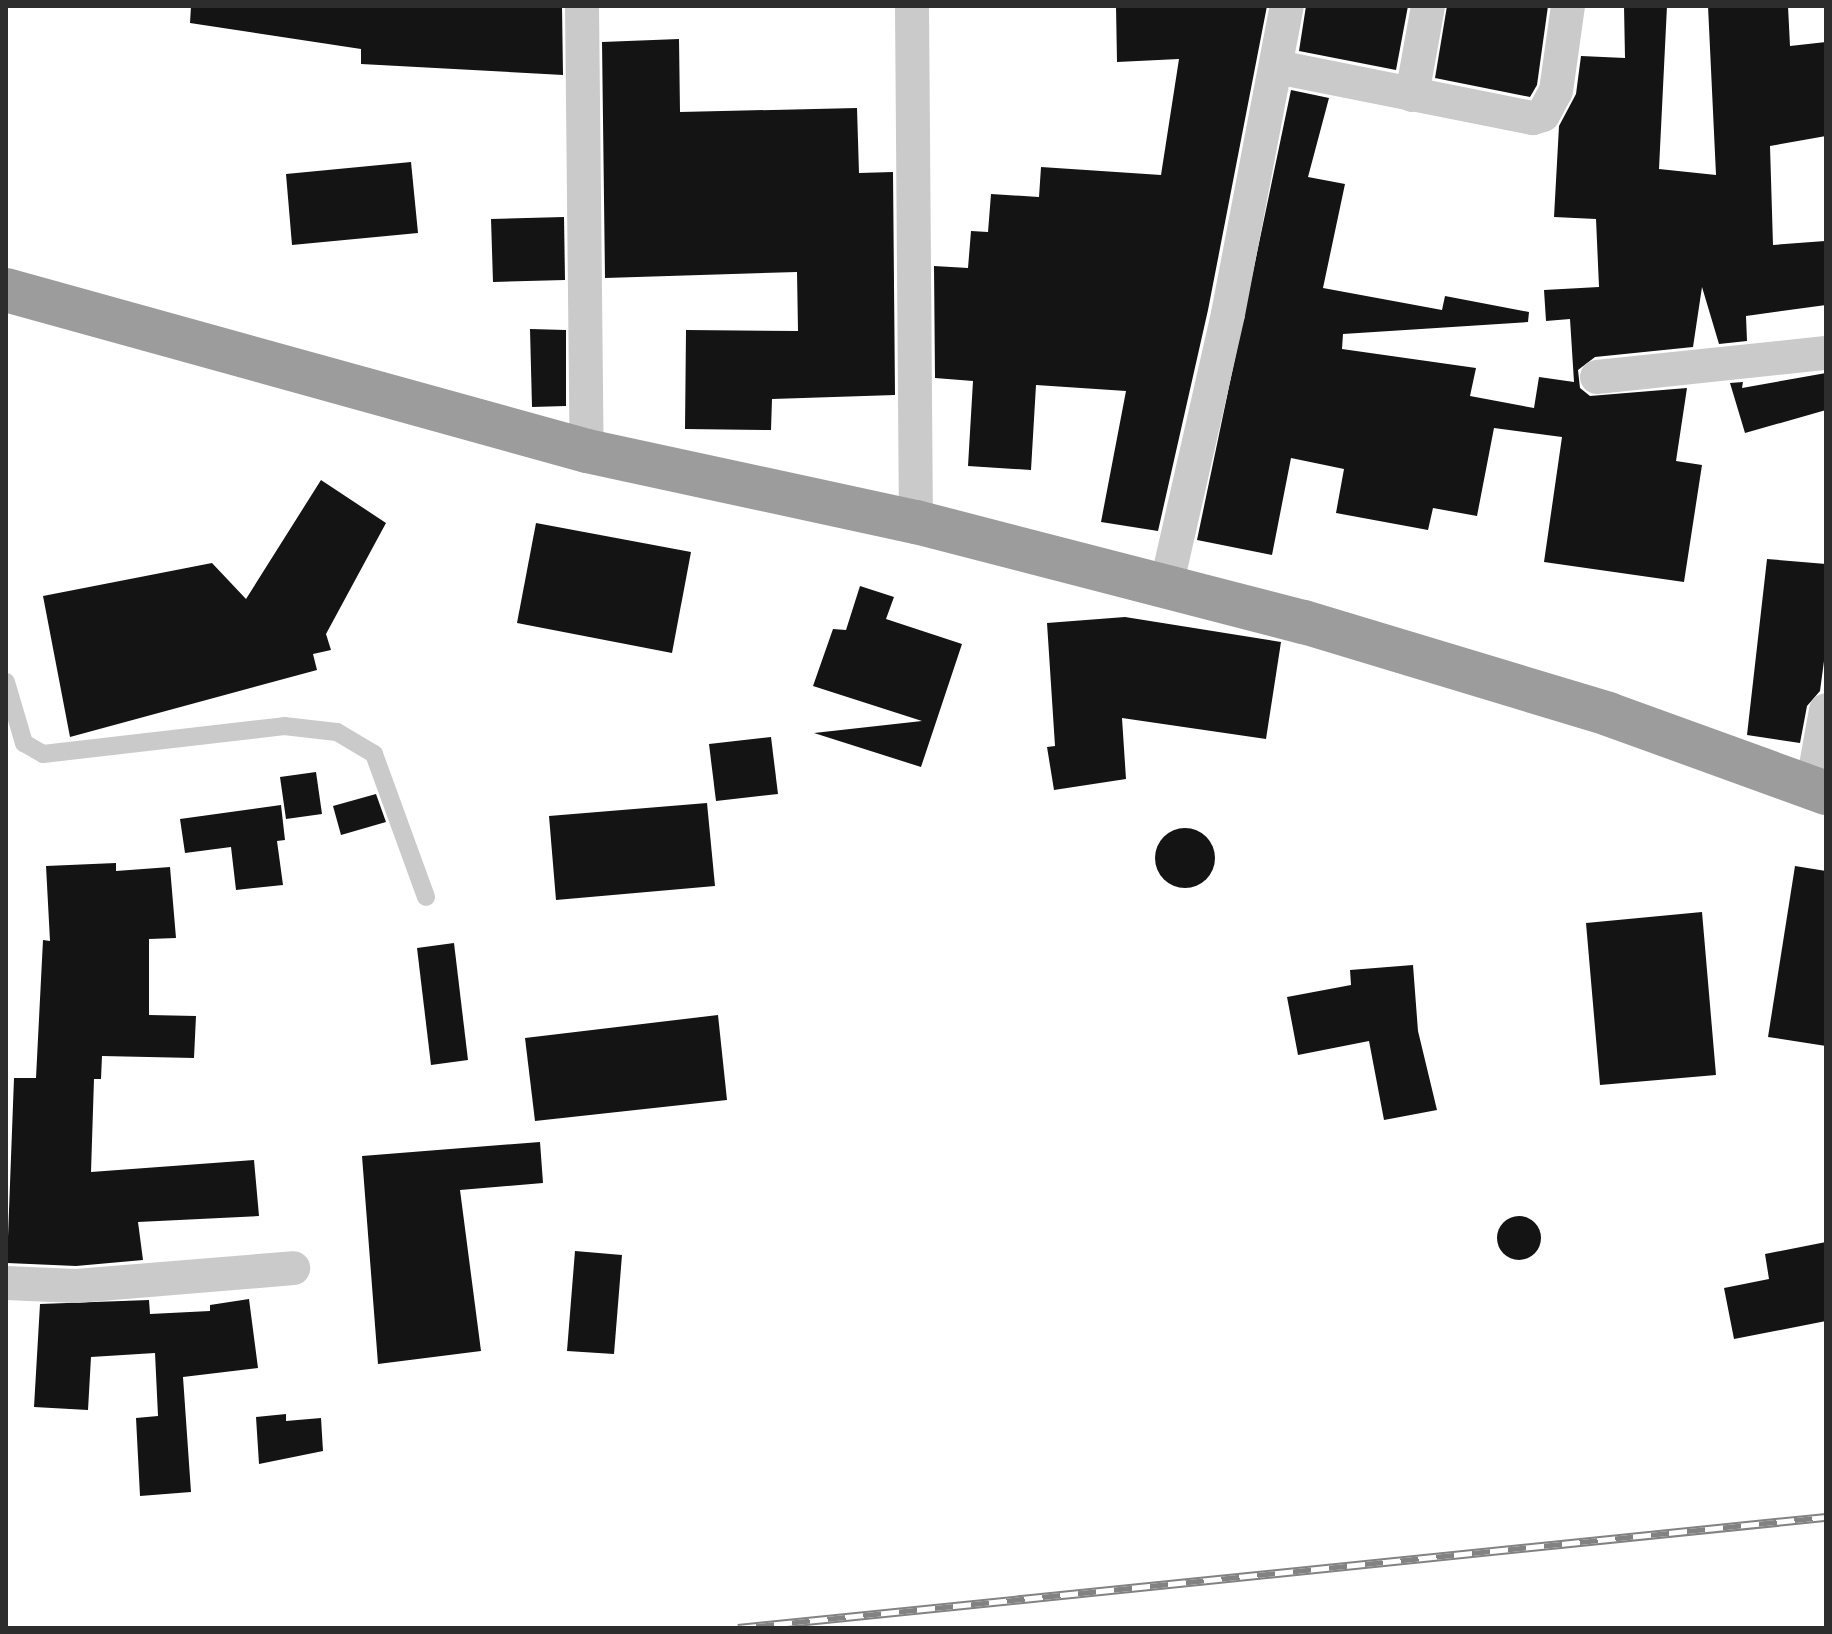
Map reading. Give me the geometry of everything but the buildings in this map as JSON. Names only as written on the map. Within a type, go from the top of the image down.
[{"type":"highway","points":[[6,290],[587,451],[916,522],[1304,622],[1608,714],[1819,790]]},
{"type":"street","points":[[582,6],[587,451]]},
{"type":"street","points":[[912,6],[916,522]]},
{"type":"street","points":[[1166,587],[1228,314],[1287,6]]},
{"type":"street","points":[[1412,95],[1428,6]]},
{"type":"street","points":[[1277,67],[1533,118],[1543,115],[1556,91],[1568,6]]},
{"type":"street","points":[[1597,377],[1826,353]]},
{"type":"street","points":[[1819,790],[1826,710]]},
{"type":"street","points":[[6,1283],[76,1286],[293,1268]]},
{"type":"lane","points":[[6,682],[24,743],[43,754],[284,726],[337,732],[374,754],[426,897]]},
{"type":"railway","points":[[738,1628],[1826,1517]]}]
